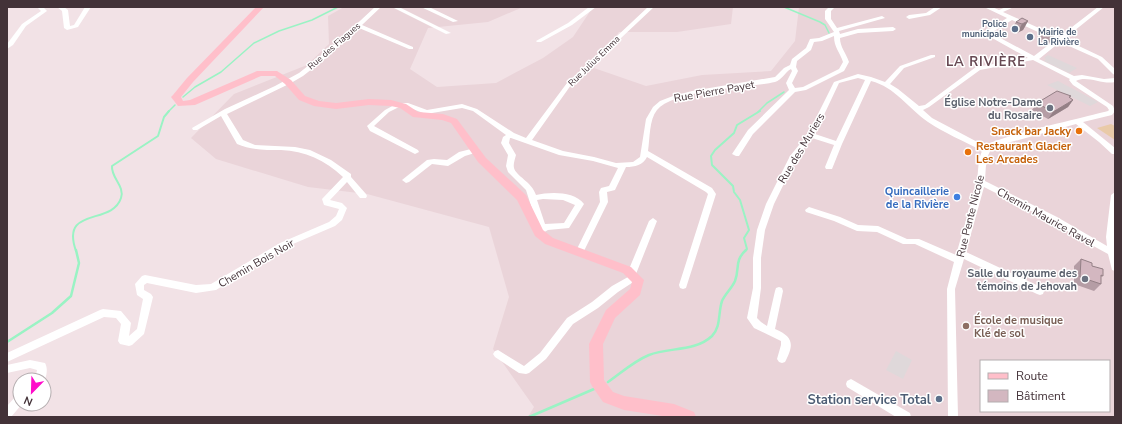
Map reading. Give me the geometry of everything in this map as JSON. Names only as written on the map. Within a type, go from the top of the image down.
[{"type":"main road","points":[[260,7],[190,80],[176,97],[181,104],[192,104],[260,73],[277,74],[288,82],[302,98],[317,104],[336,106],[369,102],[391,102],[416,115],[443,117],[454,121],[487,165],[522,198],[532,221],[554,243],[627,270],[638,280],[636,291],[610,314],[596,344],[597,382],[608,397],[624,403],[674,411],[689,417]]},
{"type":"street","points":[[7,47],[11,44],[24,25],[44,11],[40,7]]},
{"type":"street","points":[[60,7],[65,10],[67,28],[76,26],[88,7]]},
{"type":"street","name":"Rue des Fiagues","points":[[288,82],[310,68],[378,7]]},
{"type":"street","points":[[395,7],[448,33]]},
{"type":"street","points":[[424,7],[455,21]]},
{"type":"street","points":[[538,41],[570,24],[593,7]]},
{"type":"street","name":"Rue Julius Emma","points":[[528,140],[569,84],[651,7]]},
{"type":"street","points":[[832,7],[828,11],[827,15],[836,33],[837,46],[846,62],[844,68],[833,80]]},
{"type":"street","points":[[909,17],[928,14],[939,7]]},
{"type":"street","points":[[987,7],[1115,65]]},
{"type":"street","points":[[999,12],[1011,7]]},
{"type":"street","points":[[918,109],[927,106],[978,68],[1033,58],[1060,40],[1099,7]]},
{"type":"street","points":[[793,90],[789,86],[795,73],[793,68],[794,60],[809,49],[812,40],[820,40],[836,33],[882,18]]},
{"type":"street","points":[[1012,18],[987,33],[1074,78],[1085,77],[1105,82],[1115,80]]},
{"type":"street","points":[[358,25],[411,48]]},
{"type":"street","points":[[836,33],[893,29]]},
{"type":"street","points":[[886,84],[902,67],[932,56]]},
{"type":"street","points":[[1104,61],[1115,73]]},
{"type":"street","name":"Rue Pierre Payet","points":[[644,152],[651,115],[654,108],[660,102],[692,93],[775,80],[780,77],[787,68],[793,68]]},
{"type":"street","points":[[736,154],[750,132],[793,90],[801,90],[817,83],[833,80],[845,81],[858,76],[886,84],[896,90],[930,120],[986,150],[990,145],[1009,139],[1112,112],[1113,108],[1075,84],[1072,80],[1074,78]]},
{"type":"street","points":[[829,167],[838,144],[869,78]]},
{"type":"street","name":"Rue des Muriers","points":[[782,359],[786,345],[785,339],[757,325],[752,318],[758,288],[757,258],[762,230],[770,204],[786,171],[803,144],[811,135],[833,80]]},
{"type":"street","points":[[195,128],[226,110],[288,82]]},
{"type":"street","points":[[415,152],[370,127],[387,111],[398,105],[408,105],[426,112],[457,106],[467,107],[480,113],[511,135],[562,153],[594,159],[616,166],[623,166],[639,162],[643,158],[644,152],[709,190],[712,194],[683,285]]},
{"type":"street","points":[[226,110],[224,114],[225,117],[237,138],[243,144],[255,147],[290,148],[304,151],[327,160],[348,176],[363,196]]},
{"type":"street","points":[[1078,122],[1114,149]]},
{"type":"street","points":[[511,135],[507,137],[505,143],[512,155],[510,168],[530,189],[532,198],[541,231],[548,226],[566,226],[580,204],[572,199],[556,196],[545,195],[532,198]]},
{"type":"street","points":[[811,135],[838,144]]},
{"type":"street","points":[[406,180],[430,162],[434,161],[448,163],[462,154],[475,150]]},
{"type":"street","name":"Rue Pente Nicole","points":[[953,417],[951,289],[981,182],[983,156],[986,150]]},
{"type":"street","points":[[579,253],[604,202],[604,190],[612,188],[623,166]]},
{"type":"street","name":"Chemin Bois Noir","points":[[7,358],[103,313],[118,314],[126,323],[123,341],[129,342],[141,331],[148,297],[140,292],[139,284],[145,279],[196,289],[213,288],[284,245],[332,224],[339,218],[343,208],[338,205],[327,203],[326,199],[348,176]]},
{"type":"street","name":"Chemin Maurice Ravel","points":[[981,182],[1054,219],[1112,252]]},
{"type":"street","points":[[1115,195],[1111,227],[1112,252],[1115,268]]},
{"type":"street","points":[[809,210],[837,219],[857,228],[878,229],[906,242],[916,241],[960,257],[1040,291]]},
{"type":"street","points":[[498,354],[522,370],[526,370],[543,356],[570,321],[596,305],[633,276],[653,221]]},
{"type":"street","points":[[770,331],[779,291]]},
{"type":"street","points":[[7,369],[30,364],[42,366],[41,372]]},
{"type":"street","points":[[851,384],[906,417]]},
{"type":"shaded area","points":[[344,7],[523,7],[488,22],[428,28],[410,69],[437,87],[496,83],[543,58],[573,37],[593,7],[733,7],[731,24],[677,32],[619,32],[594,68],[646,86],[702,75],[771,71],[795,41],[799,7],[1115,7],[1115,417],[528,417],[534,407],[493,349],[509,297],[489,227],[367,194],[308,187],[216,159],[191,138],[234,94],[307,65],[329,44],[328,16]]},
{"type":"shaded area","points":[[1048,55],[1077,68],[1069,73],[1044,61],[1046,59],[1044,58]]},
{"type":"shaded area","points":[[1058,81],[1098,102],[1090,106],[1047,85]]},
{"type":"shaded area","points":[[1111,124],[1115,126],[1115,140],[1097,128]]},
{"type":"shaded area","points":[[896,351],[912,360],[903,379],[886,370]]},
{"type":"building","points":[[1022,18],[1028,21],[1022,24],[1016,22]]},
{"type":"building","points":[[1048,30],[1056,33],[1051,37],[1042,33]]},
{"type":"building","points":[[1057,91],[1071,96],[1069,97],[1073,100],[1053,112],[1037,103]]},
{"type":"building","points":[[1081,259],[1092,263],[1092,266],[1103,269],[1101,284],[1080,277]]},
{"type":"waterway","points":[[183,97],[195,87],[221,72],[254,43],[279,31],[312,20],[338,7]]},
{"type":"waterway","points":[[784,7],[820,22],[825,25],[829,33]]},
{"type":"waterway","points":[[758,112],[767,103],[784,92]]},
{"type":"waterway","points":[[169,111],[175,105]]},
{"type":"waterway","points":[[76,251],[73,237],[75,228],[81,222],[89,218],[108,212],[116,206],[121,198],[122,194],[120,186],[112,170],[112,166],[158,136],[164,117],[169,111]]},
{"type":"waterway","points":[[608,382],[633,364],[649,355],[698,345],[712,336],[715,332],[722,301],[735,281],[740,258],[747,249],[744,238],[749,230],[740,200],[734,192],[733,186],[712,165],[711,156],[715,150],[734,133],[737,125],[760,111]]},
{"type":"waterway","points":[[7,342],[52,313],[71,296],[79,263],[76,250]]},
{"type":"waterway","points":[[529,417],[594,389]]},
{"type":"place","name":"Police municipale","points":[[1015,29]]},
{"type":"place","name":"Mairie de La Rivière","points":[[1030,37]]},
{"type":"place","name":"Église Notre-Dame du Rosaire","points":[[1050,108]]},
{"type":"place","name":"Snack bar Jacky","points":[[1079,131]]},
{"type":"place","name":"Restaurant Glacier Les Arcades","points":[[968,152]]},
{"type":"place","name":"Quincaillerie de la Rivière","points":[[957,197]]},
{"type":"place","name":"Salle du royaume des témoins de Jehovah","points":[[1085,279]]},
{"type":"place","name":"École de musique Klé de sol","points":[[966,326]]},
{"type":"place","name":"Station service Total","points":[[939,399]]},
{"type":"district","name":"LA RIVIÈRE","points":[[986,61]]}]
